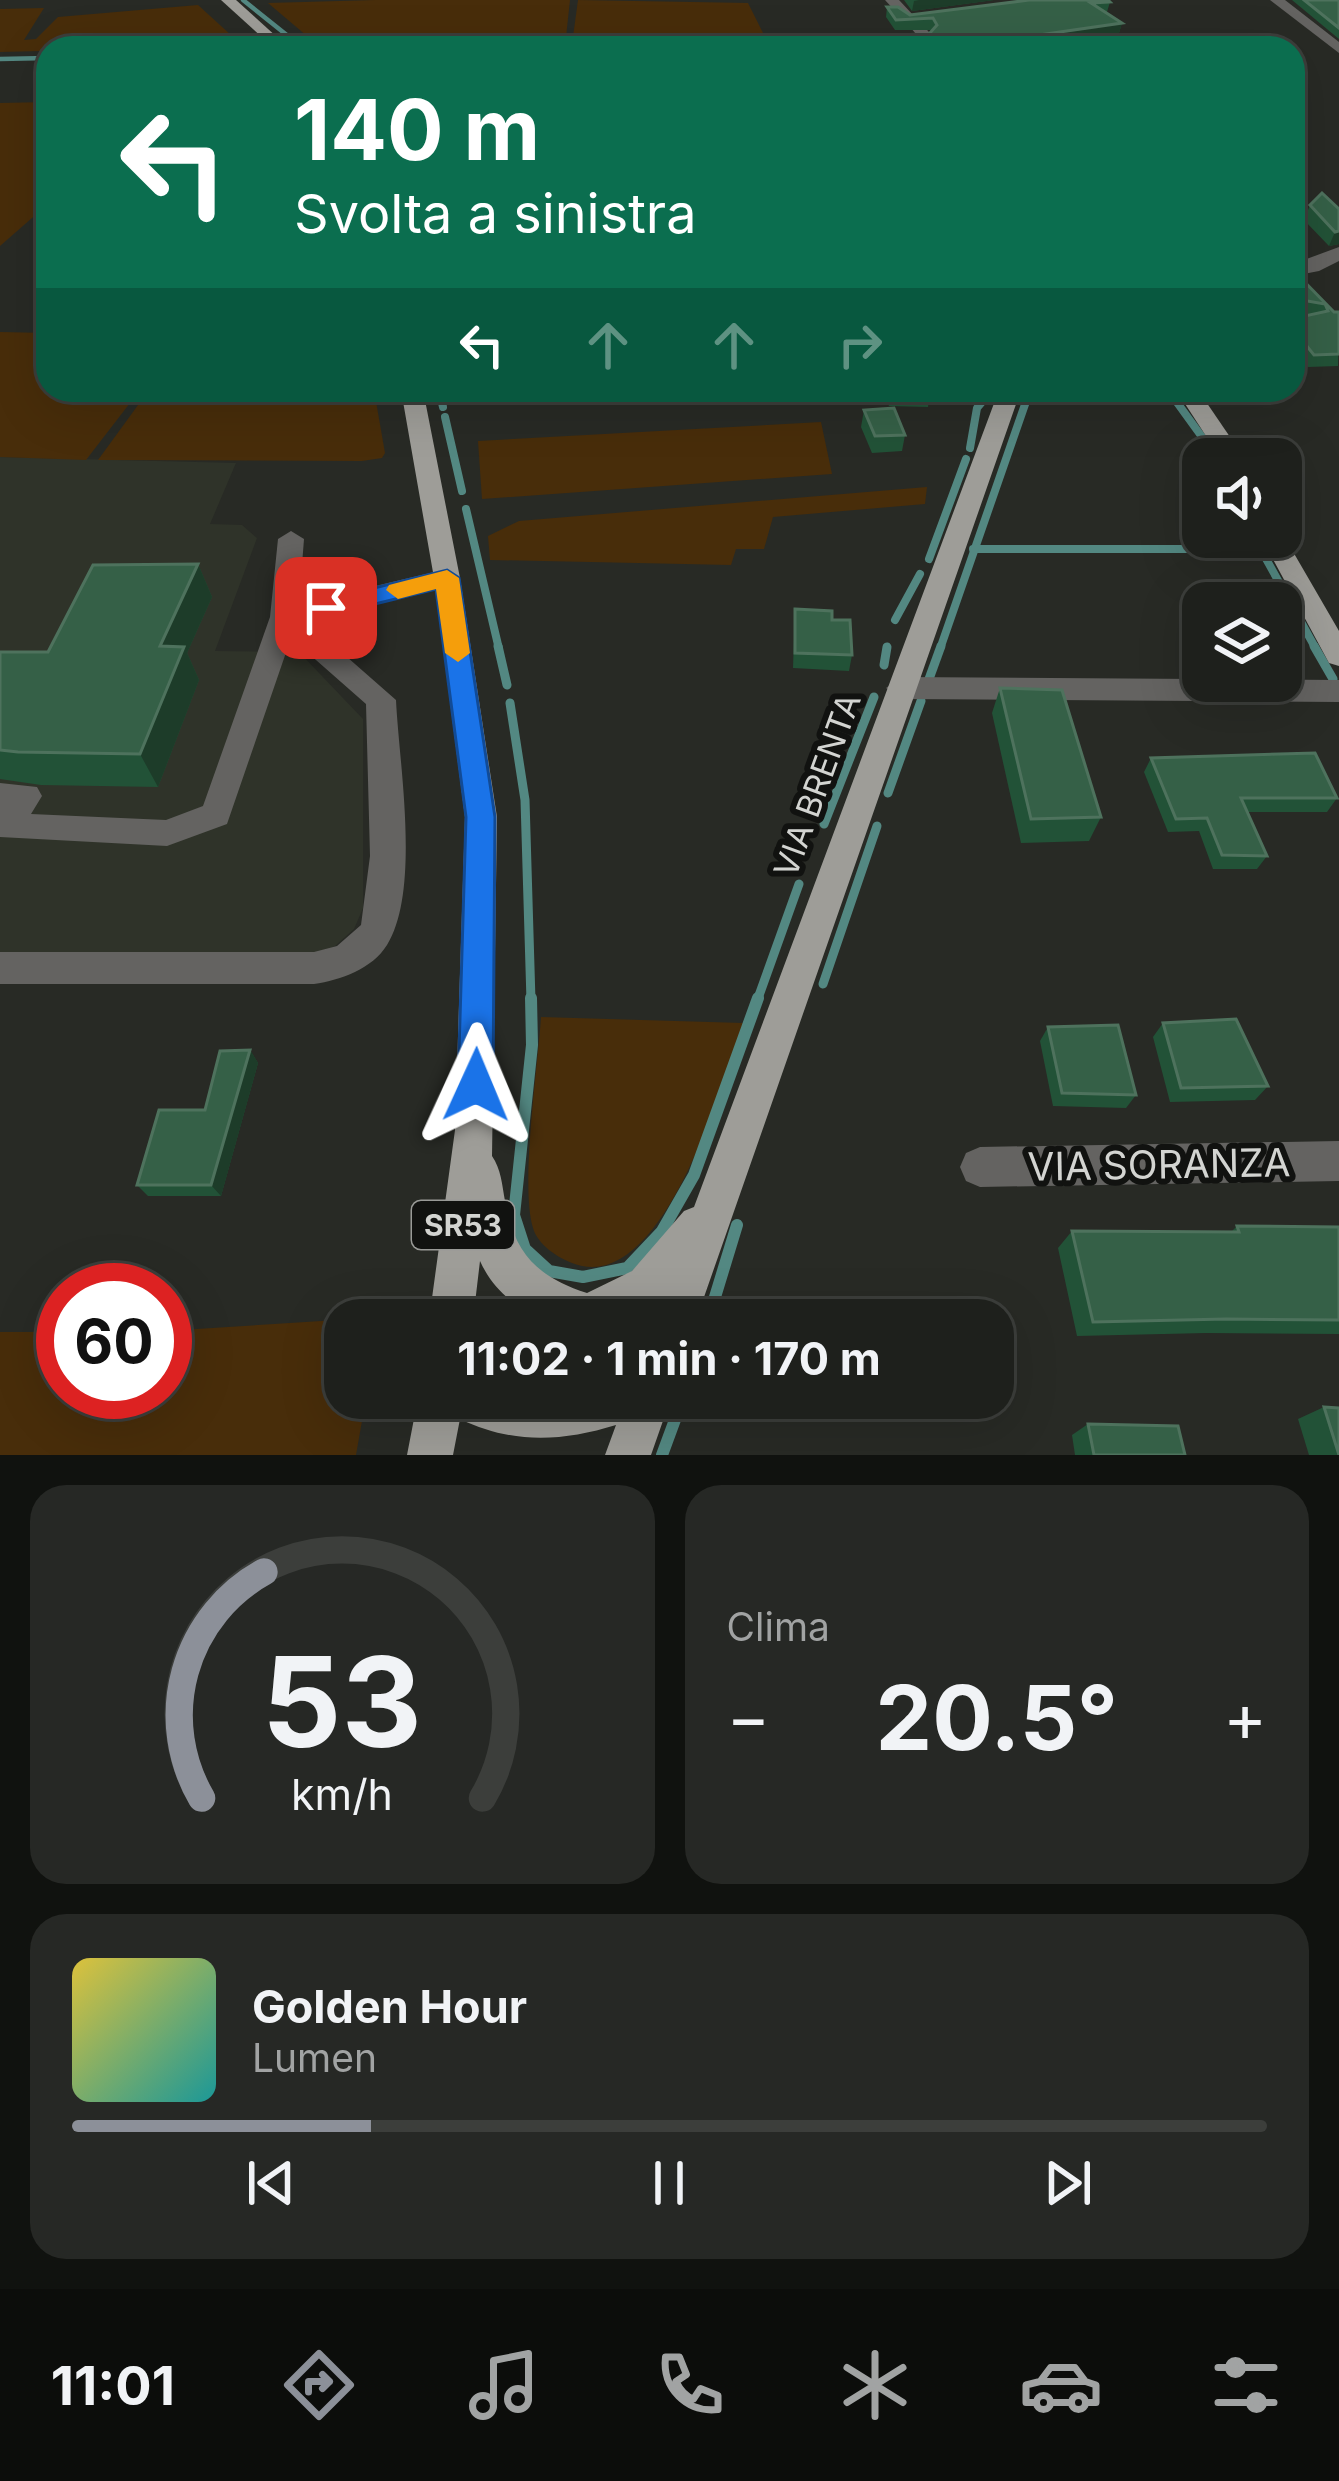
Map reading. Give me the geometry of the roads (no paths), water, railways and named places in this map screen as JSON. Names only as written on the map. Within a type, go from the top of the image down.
[{"type":"main road","points":[[228,0],[268,36]]},
{"type":"main road","name":"SR53","points":[[414,402],[447,578],[481,817],[475,1130],[454,1299]]},
{"type":"main road","name":"VIA BRENTA","points":[[681,1299],[1006,402]]},
{"type":"main road","points":[[1194,402],[1219,438]]},
{"type":"main road","points":[[1285,558],[1339,656]]},
{"type":"main road","name":"VIA BRENTA","points":[[475,1130],[485,1209],[508,1278],[537,1299]]},
{"type":"main road","name":"VIA BRENTA","points":[[622,1299],[647,1286],[710,1212]]},
{"type":"main road","points":[[430,1455],[437,1419]]},
{"type":"main road","points":[[628,1455],[641,1419]]},
{"type":"street","points":[[892,0],[916,17],[928,36]]},
{"type":"street","points":[[1277,0],[1339,49]]},
{"type":"street","points":[[1305,268],[1339,254]]},
{"type":"street","points":[[2,819],[167,833],[216,815],[284,617],[292,539]]},
{"type":"street","points":[[284,617],[447,578]]},
{"type":"street","points":[[0,968],[314,968],[332,966],[367,945],[383,911],[381,700],[284,617]]},
{"type":"street","points":[[901,688],[1339,691]]},
{"type":"street","name":"VIA SORANZA","points":[[980,1167],[1339,1161]]},
{"type":"waterway","points":[[243,0],[288,36]]},
{"type":"waterway","points":[[0,59],[36,58]]},
{"type":"waterway","points":[[442,402],[443,407]]},
{"type":"waterway","points":[[970,448],[982,402]]},
{"type":"waterway","points":[[975,549],[1026,402]]},
{"type":"waterway","points":[[1177,402],[1203,438]]},
{"type":"waterway","points":[[445,417],[462,491]]},
{"type":"waterway","points":[[929,559],[966,459]]},
{"type":"waterway","points":[[466,509],[499,649]]},
{"type":"waterway","points":[[940,649],[975,549]]},
{"type":"waterway","points":[[975,549],[1182,549]]},
{"type":"waterway","points":[[1266,558],[1316,649]]},
{"type":"waterway","points":[[895,620],[920,574]]},
{"type":"waterway","points":[[498,646],[507,685]]},
{"type":"waterway","points":[[929,679],[941,646]]},
{"type":"waterway","points":[[1314,646],[1333,679]]},
{"type":"waterway","points":[[884,665],[887,647]]},
{"type":"waterway","points":[[824,824],[874,697]]},
{"type":"waterway","points":[[888,793],[921,701]]},
{"type":"waterway","points":[[510,703],[525,800],[531,1001]]},
{"type":"waterway","points":[[823,984],[877,826]]},
{"type":"waterway","points":[[757,1001],[799,884]]},
{"type":"waterway","points":[[531,998],[532,1045],[514,1215],[525,1249],[549,1271],[583,1277],[627,1268],[662,1231],[694,1175],[758,998]]},
{"type":"waterway","points":[[714,1299],[737,1225]]},
{"type":"waterway","points":[[662,1455],[675,1419]]}]
